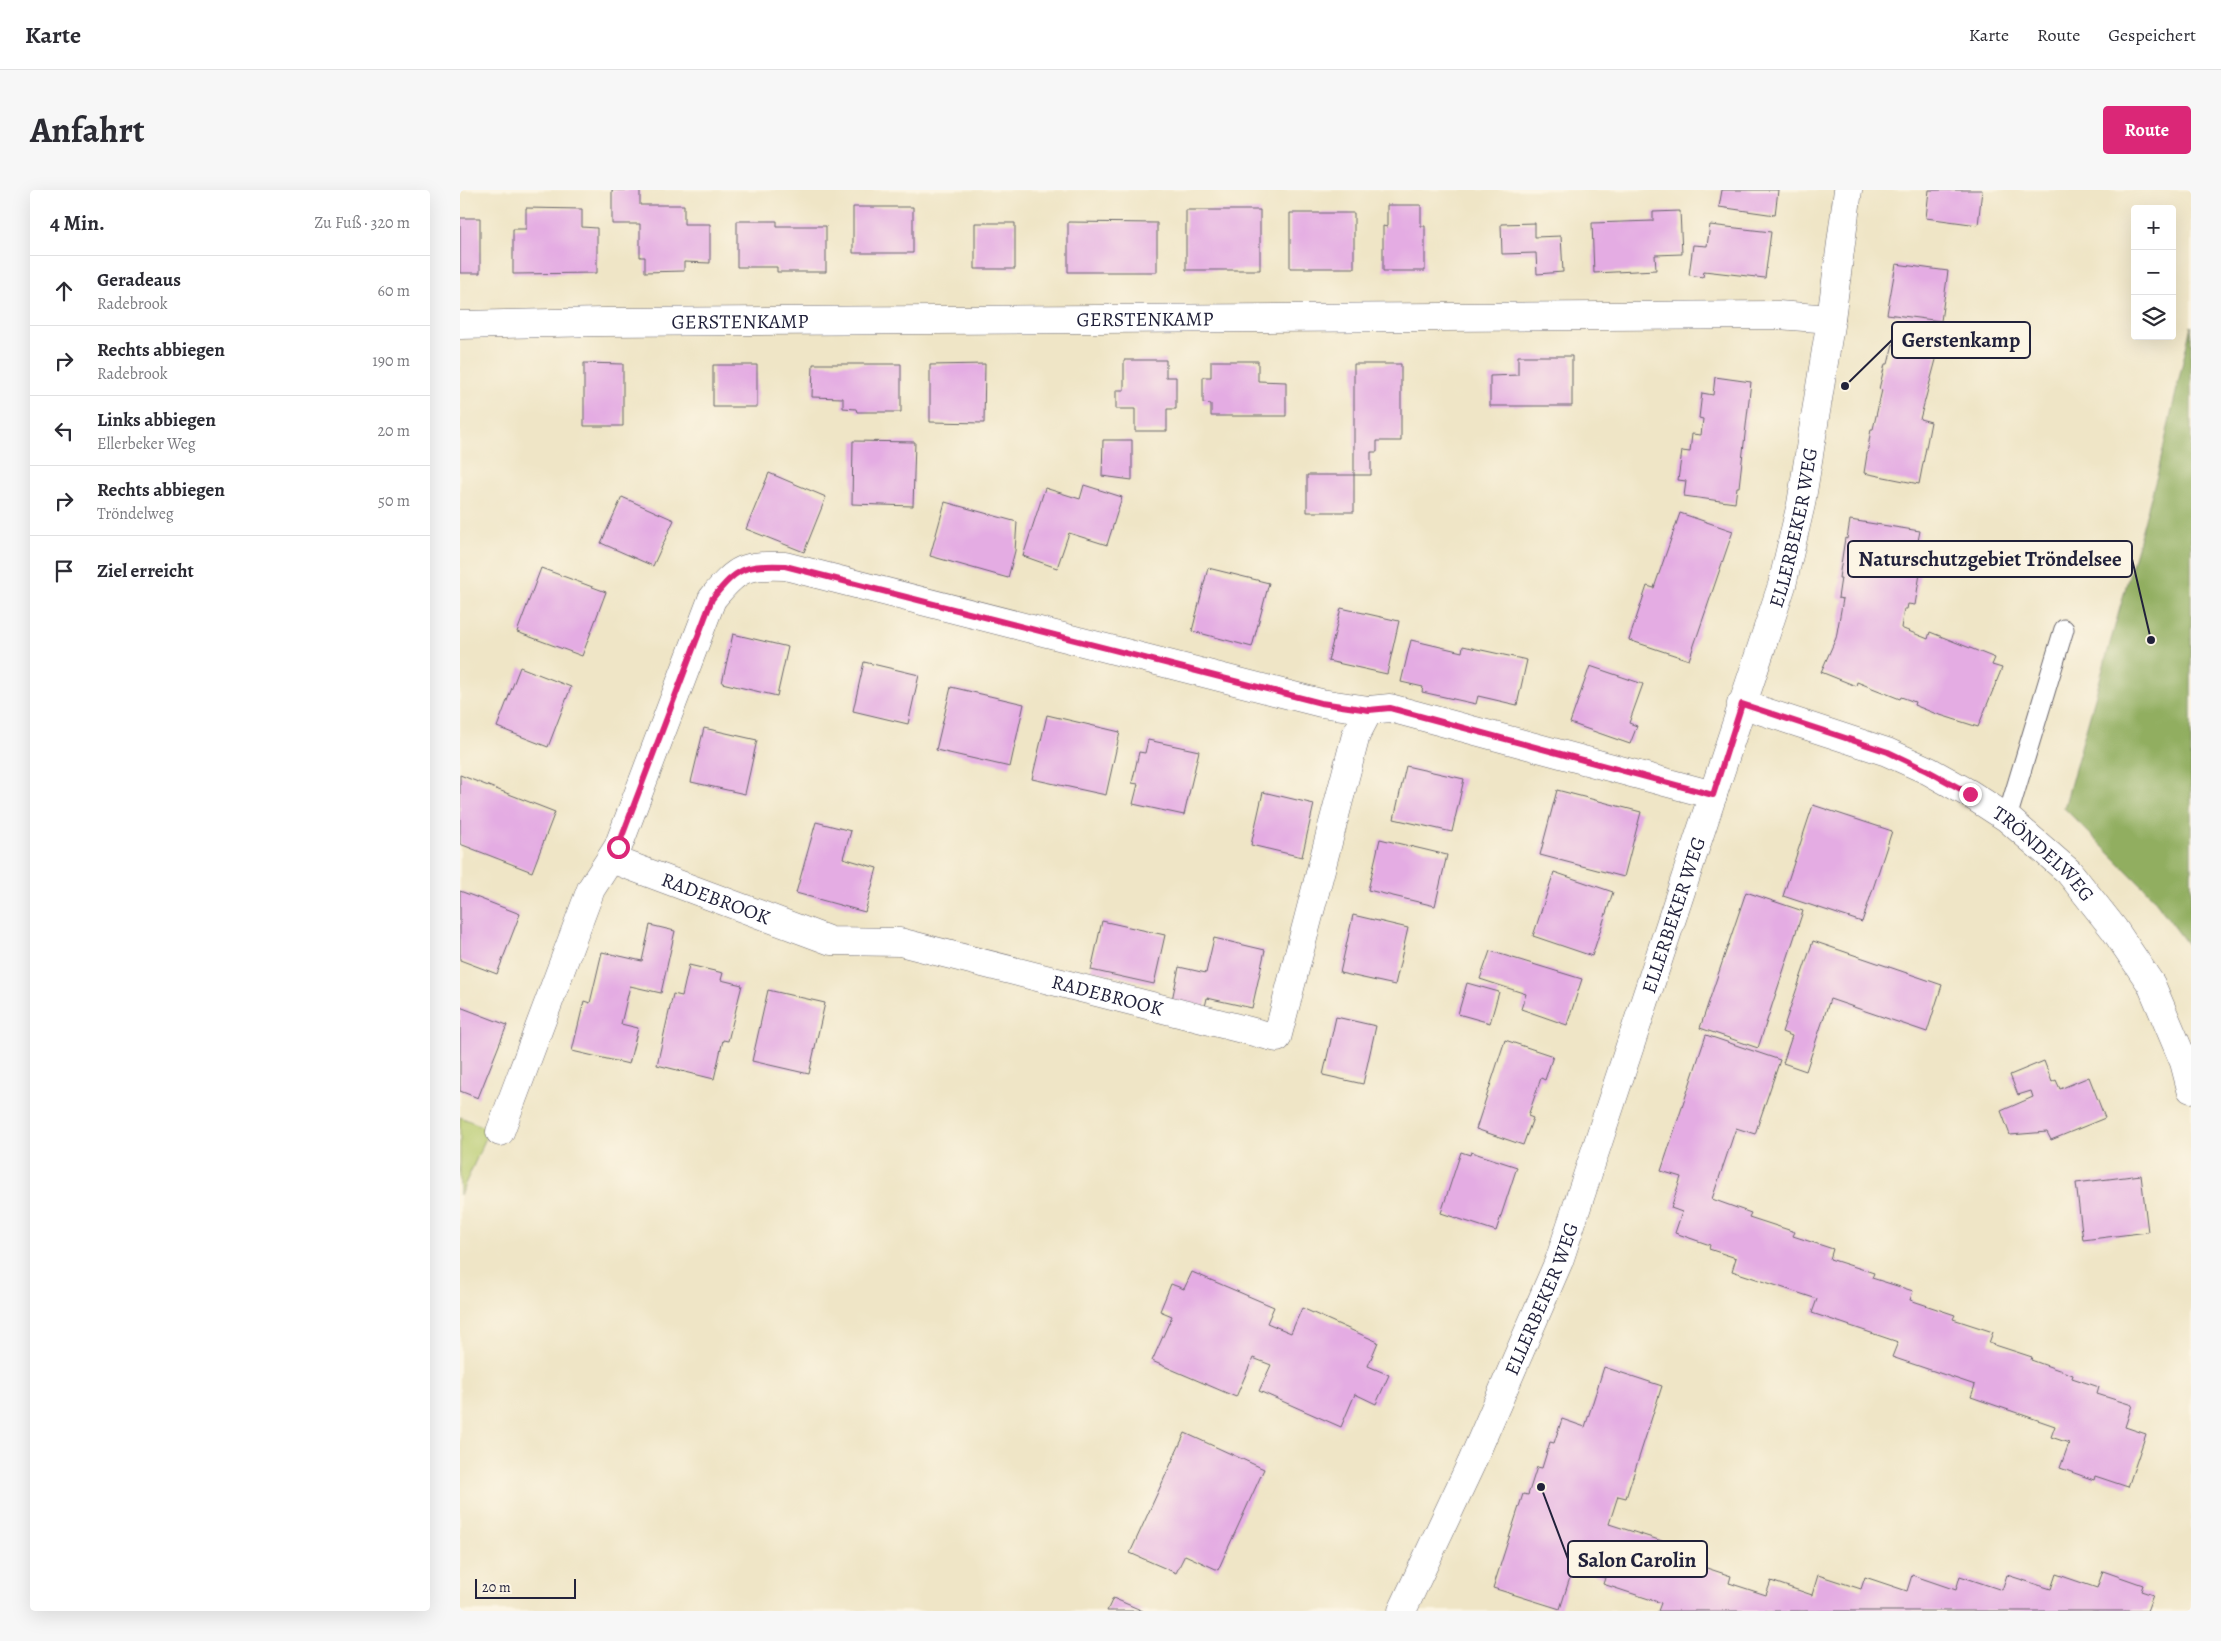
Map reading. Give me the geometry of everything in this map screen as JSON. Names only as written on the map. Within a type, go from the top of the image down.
[{"type":"street","name":"ELLERBEKER WEG","points":[[1402,1611],[1471,1464],[1559,1260],[1782,585],[1801,504],[1831,318],[1848,190]]},
{"type":"street","name":"GERSTENKAMP","points":[[460,324],[1778,315],[1831,318]]},
{"type":"street","points":[[500,1132],[591,889],[618,847],[712,599],[730,577],[753,565],[785,566],[1321,703],[1369,710],[1390,708],[1713,795]]},
{"type":"street","name":"TRÖNDELWEG","points":[[1742,704],[1888,752],[1953,784],[2007,818],[2069,872],[2114,928],[2151,984],[2184,1062],[2191,1089]]},
{"type":"street","name":"RADEBROOK","points":[[611,859],[831,941],[900,942],[1277,1038],[1356,735],[1369,710]]},
{"type":"lane","points":[[2007,818],[2064,629]]},
{"type":"green space","points":[[2191,326],[2191,949],[2150,894],[2064,808],[2158,472]]},
{"type":"green space","points":[[460,1117],[490,1129],[460,1195]]},
{"type":"building","points":[[612,190],[640,190],[640,205],[684,205],[684,224],[710,224],[710,263],[684,262],[684,271],[645,272],[645,257],[640,257],[640,224],[612,224]]},
{"type":"building","points":[[1722,190],[1778,190],[1775,215],[1719,207]]},
{"type":"building","points":[[1929,190],[1982,190],[1978,225],[1926,218]]},
{"type":"building","points":[[1387,205],[1421,205],[1421,226],[1425,226],[1425,271],[1383,271],[1383,226],[1387,227]]},
{"type":"building","points":[[853,207],[913,207],[913,253],[853,253]]},
{"type":"building","points":[[526,208],[582,209],[582,227],[597,228],[597,273],[513,274],[513,229],[526,229]]},
{"type":"building","points":[[1186,210],[1260,210],[1260,270],[1186,270]]},
{"type":"building","points":[[1680,211],[1682,254],[1655,255],[1656,270],[1594,273],[1592,223],[1653,221],[1653,212]]},
{"type":"building","points":[[1290,213],[1354,213],[1354,268],[1290,268]]},
{"type":"building","points":[[460,218],[480,218],[480,273],[460,273]]},
{"type":"building","points":[[737,221],[777,221],[777,226],[826,226],[826,272],[777,272],[777,267],[737,267]]},
{"type":"building","points":[[1068,222],[1157,223],[1157,272],[1068,272]]},
{"type":"building","points":[[975,223],[1015,223],[1015,269],[975,269]]},
{"type":"building","points":[[1535,223],[1535,237],[1561,236],[1563,272],[1537,274],[1536,253],[1502,254],[1501,224]]},
{"type":"building","points":[[1710,225],[1771,232],[1765,278],[1704,271],[1703,277],[1689,275],[1693,245],[1707,246]]},
{"type":"building","points":[[1896,264],[1948,271],[1941,321],[1887,314]]},
{"type":"building","points":[[1893,344],[1937,356],[1920,419],[1931,422],[1919,484],[1864,473],[1871,429],[1873,429],[1882,390],[1879,389],[1885,364],[1888,364]]},
{"type":"building","points":[[1518,356],[1572,356],[1572,406],[1490,406],[1490,376],[1518,375]]},
{"type":"building","points":[[1124,360],[1166,360],[1166,377],[1176,377],[1176,409],[1167,409],[1167,431],[1135,431],[1135,409],[1116,409],[1116,390],[1124,390]]},
{"type":"building","points":[[1211,361],[1258,361],[1258,381],[1286,382],[1286,416],[1211,416],[1211,404],[1203,403],[1203,377],[1211,377]]},
{"type":"building","points":[[584,363],[623,364],[623,426],[584,426]]},
{"type":"building","points":[[813,364],[901,364],[901,412],[857,412],[856,409],[843,408],[843,398],[812,397]]},
{"type":"building","points":[[985,364],[984,423],[930,422],[930,365]]},
{"type":"building","points":[[1354,364],[1401,364],[1401,441],[1377,441],[1377,452],[1371,452],[1371,475],[1354,475]]},
{"type":"building","points":[[713,365],[757,365],[757,407],[713,407]]},
{"type":"building","points":[[1715,377],[1751,382],[1739,487],[1737,487],[1735,503],[1684,496],[1686,481],[1678,480],[1682,451],[1690,452],[1692,434],[1701,435],[1703,419],[1699,418],[1702,393],[1713,395]]},
{"type":"building","points":[[1103,440],[1132,440],[1132,480],[1102,476]]},
{"type":"building","points":[[853,441],[915,442],[913,506],[852,504]]},
{"type":"building","points":[[769,473],[826,497],[804,552],[746,529]]},
{"type":"building","points":[[1307,475],[1354,475],[1354,512],[1307,512]]},
{"type":"building","points":[[1084,485],[1122,497],[1107,545],[1069,533],[1057,568],[1023,556],[1045,488],[1080,499]]},
{"type":"building","points":[[622,497],[674,520],[653,566],[601,543]]},
{"type":"building","points":[[945,502],[1017,522],[1015,551],[1008,578],[930,556]]},
{"type":"building","points":[[1680,513],[1733,531],[1689,660],[1629,640],[1647,586],[1654,588]]},
{"type":"building","points":[[1850,520],[1920,531],[1918,541],[1925,542],[1915,605],[1908,604],[1907,609],[1904,609],[1901,628],[1928,639],[1930,632],[1995,658],[1992,665],[2002,668],[1978,727],[1934,713],[1914,705],[1915,702],[1901,697],[1900,699],[1857,682],[1856,686],[1821,672],[1836,638],[1843,599],[1838,598],[1841,578],[1839,578],[1845,538],[1847,539]]},
{"type":"building","points":[[541,568],[606,592],[582,656],[517,632]]},
{"type":"building","points":[[1208,568],[1269,583],[1252,647],[1192,631]]},
{"type":"building","points":[[1341,608],[1399,621],[1387,674],[1328,661]]},
{"type":"building","points":[[733,634],[788,647],[777,696],[722,683]]},
{"type":"building","points":[[1411,640],[1462,652],[1463,646],[1527,660],[1517,705],[1478,696],[1476,704],[1422,692],[1423,687],[1401,682]]},
{"type":"building","points":[[864,662],[919,675],[908,724],[853,711]]},
{"type":"building","points":[[1590,666],[1643,684],[1629,723],[1637,726],[1630,744],[1570,723]]},
{"type":"building","points":[[520,667],[571,687],[548,747],[497,727]]},
{"type":"building","points":[[951,687],[1024,704],[1010,767],[936,750]]},
{"type":"building","points":[[1047,715],[1120,732],[1106,795],[1032,779]]},
{"type":"building","points":[[704,728],[757,740],[745,794],[691,782]]},
{"type":"building","points":[[1148,740],[1199,751],[1184,815],[1133,804],[1138,784],[1132,783],[1139,752],[1145,753]]},
{"type":"building","points":[[1406,766],[1464,779],[1452,832],[1394,819]]},
{"type":"building","points":[[460,775],[555,812],[532,872],[460,844]]},
{"type":"building","points":[[1557,790],[1641,812],[1624,877],[1540,855]]},
{"type":"building","points":[[1263,792],[1314,804],[1302,857],[1251,845]]},
{"type":"building","points":[[1813,805],[1892,831],[1862,922],[1783,896]]},
{"type":"building","points":[[816,822],[851,831],[843,858],[877,868],[865,912],[796,893]]},
{"type":"building","points":[[1380,839],[1447,855],[1435,906],[1368,890]]},
{"type":"building","points":[[1554,872],[1613,892],[1592,956],[1533,936]]},
{"type":"building","points":[[460,891],[520,914],[497,974],[460,960]]},
{"type":"building","points":[[1746,892],[1803,911],[1758,1048],[1700,1028]]},
{"type":"building","points":[[1353,915],[1408,928],[1395,985],[1340,973]]},
{"type":"building","points":[[1102,921],[1165,935],[1154,984],[1091,970]]},
{"type":"building","points":[[650,925],[675,931],[661,993],[630,986],[621,1024],[638,1028],[629,1064],[572,1051],[584,1001],[590,1003],[602,952],[642,961]]},
{"type":"building","points":[[1214,938],[1265,950],[1252,1008],[1207,998],[1205,1007],[1172,1000],[1179,967],[1206,973]]},
{"type":"building","points":[[1813,941],[1942,985],[1927,1032],[1830,999],[1806,1071],[1783,1063],[1792,1036],[1782,1032]]},
{"type":"building","points":[[1490,951],[1582,979],[1567,1025],[1521,1009],[1526,994],[1480,979]]},
{"type":"building","points":[[689,965],[723,973],[721,980],[742,985],[728,1041],[723,1040],[714,1079],[657,1065],[673,994],[682,996]]},
{"type":"building","points":[[1467,983],[1499,992],[1490,1023],[1458,1014]]},
{"type":"building","points":[[768,990],[825,1003],[809,1074],[752,1061]]},
{"type":"building","points":[[460,1007],[507,1025],[478,1098],[460,1091]]},
{"type":"building","points":[[1336,1017],[1376,1026],[1363,1084],[1323,1075]]},
{"type":"building","points":[[1706,1035],[1780,1060],[1755,1134],[1736,1128],[1712,1199],[1751,1213],[1749,1217],[1795,1232],[1793,1236],[1833,1249],[1830,1259],[1874,1273],[1872,1278],[1913,1291],[1910,1300],[1955,1315],[1953,1319],[1993,1332],[1989,1343],[2032,1357],[2031,1360],[2073,1375],[2072,1378],[2099,1387],[2097,1394],[2132,1405],[2125,1427],[2146,1434],[2128,1487],[2095,1476],[2094,1480],[2060,1468],[2069,1443],[2051,1437],[2055,1426],[1971,1397],[1975,1385],[1892,1357],[1898,1342],[1812,1313],[1817,1299],[1732,1271],[1736,1258],[1709,1249],[1710,1245],[1675,1233],[1682,1212],[1671,1208],[1681,1177],[1661,1171]]},
{"type":"building","points":[[1505,1040],[1553,1056],[1545,1080],[1541,1078],[1528,1116],[1533,1118],[1523,1145],[1476,1129]]},
{"type":"building","points":[[2044,1061],[2052,1082],[2056,1080],[2060,1089],[2089,1077],[2105,1118],[2051,1140],[2047,1132],[2010,1135],[2001,1111],[2033,1097],[2031,1091],[2018,1095],[2010,1075]]},
{"type":"building","points":[[1461,1152],[1470,1155],[1471,1152],[1517,1167],[1496,1231],[1441,1213]]},
{"type":"building","points":[[2141,1175],[2148,1232],[2083,1240],[2076,1183]]},
{"type":"building","points":[[1192,1272],[1274,1307],[1267,1323],[1291,1333],[1302,1308],[1378,1342],[1368,1366],[1389,1375],[1376,1404],[1355,1394],[1341,1427],[1259,1391],[1271,1365],[1253,1358],[1236,1397],[1152,1361],[1172,1316],[1160,1311],[1171,1284],[1184,1289]]},
{"type":"building","points":[[1604,1367],[1662,1386],[1626,1498],[1618,1496],[1609,1524],[1662,1541],[1658,1552],[1731,1576],[1729,1583],[1766,1595],[1771,1581],[1812,1595],[1818,1575],[1861,1589],[1865,1577],[1907,1591],[1912,1575],[1956,1590],[1960,1576],[2002,1590],[2007,1575],[2051,1589],[2056,1574],[2097,1588],[2103,1571],[2143,1585],[2141,1591],[2153,1595],[2147,1611],[1658,1611],[1661,1603],[1603,1584],[1605,1578],[1573,1568],[1560,1609],[1493,1588],[1523,1494],[1528,1495],[1537,1467],[1542,1468],[1550,1442],[1554,1443],[1562,1419],[1585,1427]]},
{"type":"building","points":[[1185,1433],[1264,1469],[1218,1570],[1185,1555],[1176,1573],[1130,1553]]},
{"type":"building","points":[[1113,1598],[1143,1611],[1107,1611]]},
{"type":"place","name":"Gerstenkamp","points":[[1845,386]]},
{"type":"place","name":"Naturschutzgebiet Tröndelsee","points":[[2151,640]]},
{"type":"place","name":"Salon Carolin","points":[[1541,1487]]},
{"type":"route","points":[[618,847],[712,599],[730,577],[753,565],[785,566],[1321,703],[1369,710],[1390,708],[1713,795],[1742,704],[1888,752],[1970,794]]}]
